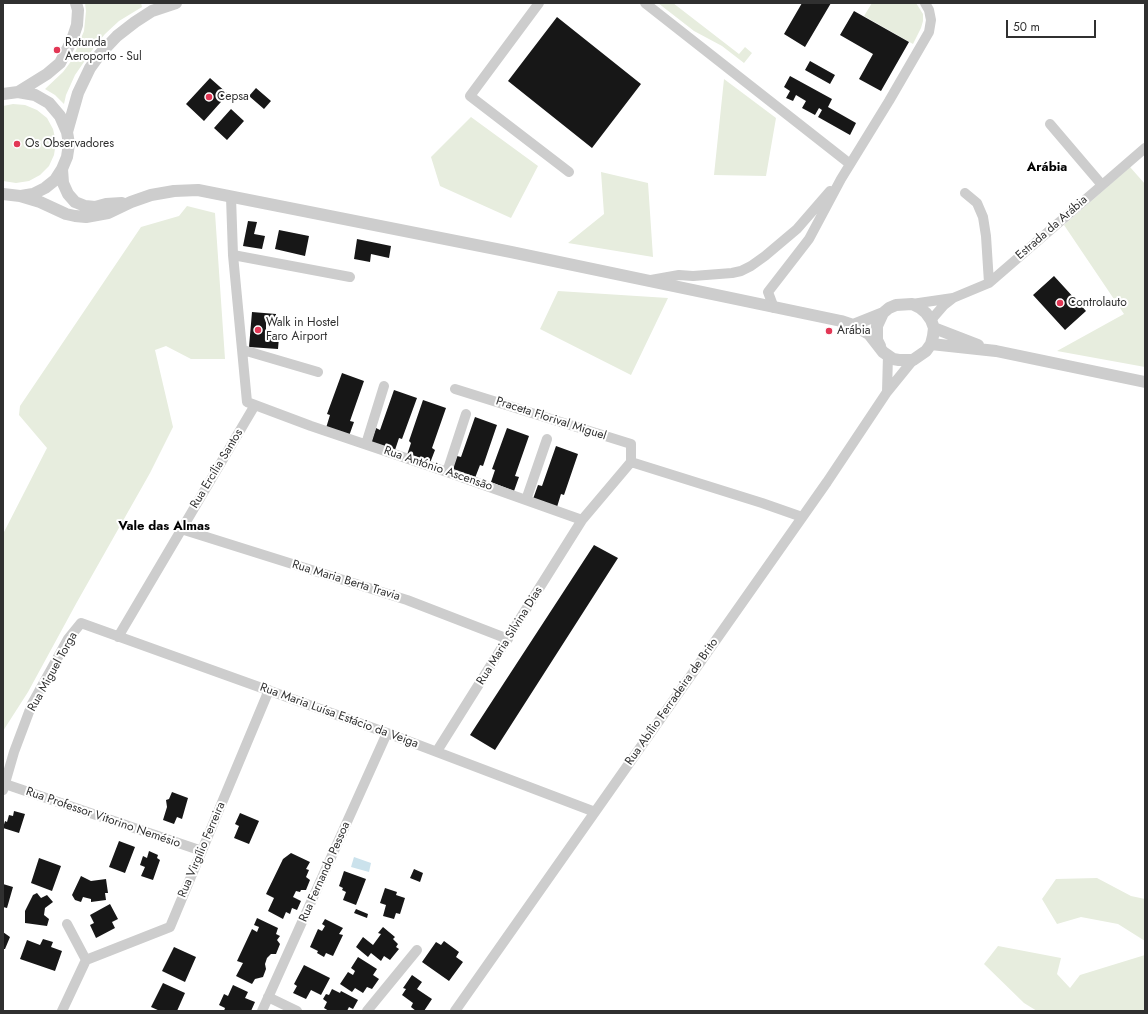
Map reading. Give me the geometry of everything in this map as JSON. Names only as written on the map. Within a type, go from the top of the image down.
[{"type":"street","points":[[18,92],[47,74],[60,63],[67,52],[76,25],[78,10],[76,3]]},
{"type":"street","points":[[20,196],[33,194],[45,188],[55,180],[62,169],[68,151],[67,132],[78,93],[90,68],[100,54],[117,36],[135,22],[152,11],[176,3]]},
{"type":"street","points":[[539,3],[470,96],[569,172]]},
{"type":"street","points":[[645,3],[850,164]]},
{"type":"street","points":[[774,308],[768,292],[809,238],[841,179],[929,32],[931,20],[929,10],[925,3]]},
{"type":"street","points":[[3,94],[18,92],[35,95],[49,104],[60,116],[67,132]]},
{"type":"street","points":[[1050,124],[1102,185]]},
{"type":"street","name":"Estrada da Arábia","points":[[953,298],[989,283],[1145,148]]},
{"type":"street","points":[[62,169],[64,183],[68,194],[75,202],[85,206],[95,207],[106,204],[131,202]]},
{"type":"street","points":[[646,281],[679,275],[693,276],[732,273],[741,271],[751,266],[797,229],[841,179]]},
{"type":"street","points":[[3,194],[20,196],[40,202],[75,216],[108,213],[131,202],[152,195],[174,191],[198,190],[511,252],[841,321],[853,325],[870,334],[884,351],[899,360],[913,360],[926,351],[931,344],[932,324],[944,304],[953,298]]},
{"type":"street","points":[[965,193],[977,203],[983,217],[986,236],[989,283]]},
{"type":"street","points":[[231,197],[233,255],[247,402],[255,405]]},
{"type":"street","points":[[233,255],[350,277]]},
{"type":"street","points":[[853,325],[883,313],[896,305],[953,298]]},
{"type":"street","points":[[912,304],[926,313],[932,324],[996,352]]},
{"type":"street","points":[[883,313],[877,326],[876,333],[884,351],[887,392]]},
{"type":"street","points":[[931,344],[996,352],[1145,382]]},
{"type":"street","points":[[243,350],[318,372]]},
{"type":"street","name":"Rua Abílio Ferradeira de Brito","points":[[455,1011],[802,517],[887,392],[913,360]]},
{"type":"street","points":[[366,444],[384,386]]},
{"type":"street","name":"Praceta Florival Miguel","points":[[455,389],[631,444],[631,462]]},
{"type":"street","name":"Rua António Ascensão","points":[[255,405],[310,426],[366,444],[582,520]]},
{"type":"street","name":"Rua Ercília Santos","points":[[118,637],[255,405]]},
{"type":"street","points":[[447,472],[466,414]]},
{"type":"street","points":[[526,500],[547,439]]},
{"type":"street","points":[[582,520],[631,462],[802,517]]},
{"type":"street","name":"Rua Maria Silvina Dias","points":[[437,751],[582,520]]},
{"type":"street","name":"Rua Maria Berta Travia","points":[[181,529],[407,600],[508,639]]},
{"type":"street","name":"Rua Maria Luísa Estácio da Veiga","points":[[81,623],[437,751],[595,812]]},
{"type":"street","name":"Rua Miguel Torga","points":[[4,787],[14,752],[32,704],[68,639],[81,623]]},
{"type":"street","name":"Rua Virgílio Ferreira","points":[[86,960],[170,927],[269,690]]},
{"type":"street","name":"Rua Fernando Pessoa","points":[[262,1011],[387,733]]},
{"type":"street","name":"Rua Professor Vitorino Nemésio","points":[[4,787],[202,852]]},
{"type":"street","points":[[62,1011],[86,960],[67,924]]},
{"type":"street","points":[[367,1011],[417,950]]},
{"type":"street","points":[[268,997],[297,1011]]},
{"type":"green space","points":[[85,3],[141,3],[142,7],[119,21],[95,46],[75,75],[66,95],[64,104],[55,95],[45,89],[63,72],[72,60],[84,31],[86,11]]},
{"type":"green space","points":[[658,3],[673,3],[739,54],[745,47],[752,53],[744,63],[722,46],[694,31]]},
{"type":"green space","points":[[872,3],[916,3],[923,14],[923,21],[913,44],[864,16]]},
{"type":"green space","points":[[724,79],[776,118],[766,176],[714,175]]},
{"type":"green space","points":[[13,104],[25,105],[37,110],[47,118],[53,129],[56,142],[54,155],[49,166],[40,175],[29,181],[16,183],[3,181],[3,106]]},
{"type":"green space","points":[[471,117],[538,166],[511,218],[440,186],[431,157]]},
{"type":"green space","points":[[1130,167],[1145,184],[1145,367],[1057,351],[1124,314],[1064,225]]},
{"type":"green space","points":[[601,172],[648,183],[653,257],[568,243],[604,214]]},
{"type":"green space","points":[[187,206],[215,213],[225,359],[191,359],[166,346],[155,350],[173,427],[150,473],[28,692],[3,731],[3,534],[47,448],[19,415],[20,406],[141,227],[179,216]]},
{"type":"green space","points":[[558,291],[668,298],[631,375],[540,329]]},
{"type":"green space","points":[[1097,878],[1131,896],[1145,899],[1145,941],[1118,924],[1081,917],[1057,924],[1042,899],[1056,879]]},
{"type":"green space","points":[[998,946],[1061,958],[1057,974],[1070,988],[1080,975],[1145,955],[1145,1011],[1037,1011],[1024,1003],[984,964]]},
{"type":"water","points":[[354,857],[371,863],[369,872],[351,867]]},
{"type":"building","points":[[802,3],[831,3],[805,47],[784,34]]},
{"type":"building","points":[[854,11],[909,42],[881,91],[859,79],[873,54],[840,35]]},
{"type":"building","points":[[557,17],[641,84],[592,148],[508,81]]},
{"type":"building","points":[[810,61],[835,75],[830,84],[805,70]]},
{"type":"building","points":[[790,76],[832,99],[828,107],[856,123],[850,135],[818,117],[822,110],[819,108],[815,115],[802,108],[806,101],[796,95],[793,101],[786,98],[790,91],[784,87]]},
{"type":"building","name":"Cepsa","points":[[210,78],[228,94],[204,121],[186,104]]},
{"type":"building","points":[[256,88],[271,101],[264,109],[249,96]]},
{"type":"building","points":[[231,109],[244,121],[227,140],[214,128]]},
{"type":"building","points":[[248,221],[257,222],[254,234],[265,236],[262,249],[243,246]]},
{"type":"building","points":[[279,230],[309,236],[305,256],[275,249]]},
{"type":"building","points":[[357,239],[391,246],[389,258],[371,254],[370,262],[354,259]]},
{"type":"building","name":"Controlauto","points":[[1054,276],[1086,311],[1065,330],[1033,295]]},
{"type":"building","name":"Walk in Hostel Faro Airport","points":[[252,312],[276,314],[276,323],[266,323],[266,336],[279,337],[278,349],[249,347]]},
{"type":"building","points":[[342,373],[364,381],[350,421],[354,422],[349,436],[326,428],[330,415],[327,414]]},
{"type":"building","points":[[394,390],[417,398],[402,439],[399,438],[395,450],[371,442],[376,428],[380,430]]},
{"type":"building","points":[[423,400],[446,408],[432,448],[435,450],[430,463],[407,455],[411,443],[409,441]]},
{"type":"building","points":[[475,417],[497,425],[483,466],[480,465],[475,478],[452,470],[457,456],[461,457]]},
{"type":"building","points":[[507,428],[529,436],[515,476],[519,477],[514,491],[491,482],[495,470],[492,469]]},
{"type":"building","points":[[556,446],[578,454],[564,495],[561,494],[557,507],[533,499],[538,485],[542,486]]},
{"type":"building","points":[[594,545],[618,558],[495,750],[470,735]]},
{"type":"building","points":[[172,792],[188,798],[182,819],[177,817],[174,824],[163,820],[167,807],[166,800],[169,799]]},
{"type":"building","points":[[14,811],[25,814],[19,833],[3,828],[5,821],[7,822],[9,815],[13,816]]},
{"type":"building","points":[[240,813],[259,821],[249,844],[234,838],[239,826],[235,824]]},
{"type":"building","points":[[119,841],[135,847],[125,873],[109,867]]},
{"type":"building","points":[[149,851],[158,855],[157,858],[160,860],[153,880],[141,876],[145,867],[140,865],[143,856],[147,858]]},
{"type":"building","points":[[291,853],[310,862],[306,869],[309,870],[306,877],[310,880],[306,890],[301,890],[300,892],[296,891],[293,897],[301,901],[297,910],[292,908],[290,914],[286,912],[283,919],[268,911],[274,898],[266,894],[283,859]]},
{"type":"building","points":[[39,858],[61,866],[52,891],[31,883]]},
{"type":"building","points":[[414,869],[423,873],[420,882],[410,878]]},
{"type":"building","points":[[344,871],[366,879],[356,905],[343,900],[346,892],[339,886]]},
{"type":"building","points":[[81,876],[91,881],[106,879],[108,893],[105,893],[106,900],[91,902],[91,899],[83,897],[81,902],[75,900],[72,895]]},
{"type":"building","points":[[3,884],[13,887],[7,908],[3,907]]},
{"type":"building","points":[[385,888],[397,892],[396,895],[405,898],[400,914],[396,913],[394,919],[383,916],[386,905],[380,903]]},
{"type":"building","points":[[37,893],[41,898],[47,895],[53,902],[45,908],[44,915],[49,919],[47,926],[25,923],[25,911],[33,895]]},
{"type":"building","points":[[110,904],[118,919],[112,922],[115,928],[96,938],[90,925],[94,923],[90,915]]},
{"type":"building","points":[[356,909],[368,914],[367,918],[354,913]]},
{"type":"building","points":[[257,918],[278,928],[276,934],[280,936],[277,940],[280,944],[276,954],[271,954],[267,958],[265,964],[266,969],[263,977],[255,979],[252,984],[236,976],[243,963],[237,961],[252,929],[257,932],[259,927],[254,925]]},
{"type":"building","points":[[325,919],[343,928],[339,934],[343,935],[333,956],[326,953],[324,957],[317,953],[318,951],[310,947],[318,929],[322,931],[325,926],[322,924]]},
{"type":"building","points":[[383,927],[395,937],[393,939],[398,944],[396,947],[399,949],[390,960],[384,956],[381,961],[371,953],[368,957],[356,947],[363,937],[373,945],[381,934],[378,933]]},
{"type":"building","points":[[3,932],[10,937],[5,949],[3,949]]},
{"type":"building","points":[[43,939],[53,942],[51,947],[62,951],[55,971],[20,959],[27,940],[40,945]]},
{"type":"building","points":[[444,941],[459,952],[456,957],[463,962],[449,981],[422,962],[436,942],[441,945]]},
{"type":"building","points":[[174,947],[196,957],[185,982],[162,971]]},
{"type":"building","points":[[358,957],[377,969],[373,975],[379,979],[372,989],[367,987],[363,993],[355,988],[352,992],[340,984],[348,972],[353,975],[355,971],[351,968]]},
{"type":"building","points":[[304,965],[330,978],[321,995],[311,990],[306,999],[293,993],[297,986],[294,984]]},
{"type":"building","points":[[412,975],[422,982],[417,989],[432,999],[424,1011],[416,1011],[411,1007],[413,1003],[402,995],[406,989],[403,988]]},
{"type":"building","points":[[163,983],[185,993],[177,1011],[160,1011],[151,1007]]},
{"type":"building","points":[[233,985],[248,992],[245,998],[255,1002],[251,1011],[224,1011],[225,1008],[219,1005],[224,994],[228,996]]},
{"type":"building","points":[[332,989],[340,993],[341,991],[358,1000],[353,1009],[349,1007],[347,1011],[329,1011],[324,1008],[327,1002],[323,999],[326,994],[329,995]]},
{"type":"place","name":"Rotunda Aeroporto - Sul","points":[[57,50]]},
{"type":"place","name":"Cepsa","points":[[209,97]]},
{"type":"place","name":"Os Observadores","points":[[17,144]]},
{"type":"place","name":"Controlauto","points":[[1060,303]]},
{"type":"place","name":"Walk in Hostel Faro Airport","points":[[258,330]]},
{"type":"place","name":"Arábia","points":[[829,331]]},
{"type":"district","name":"Arábia","points":[[1047,168]]},
{"type":"district","name":"Vale das Almas","points":[[164,527]]}]
